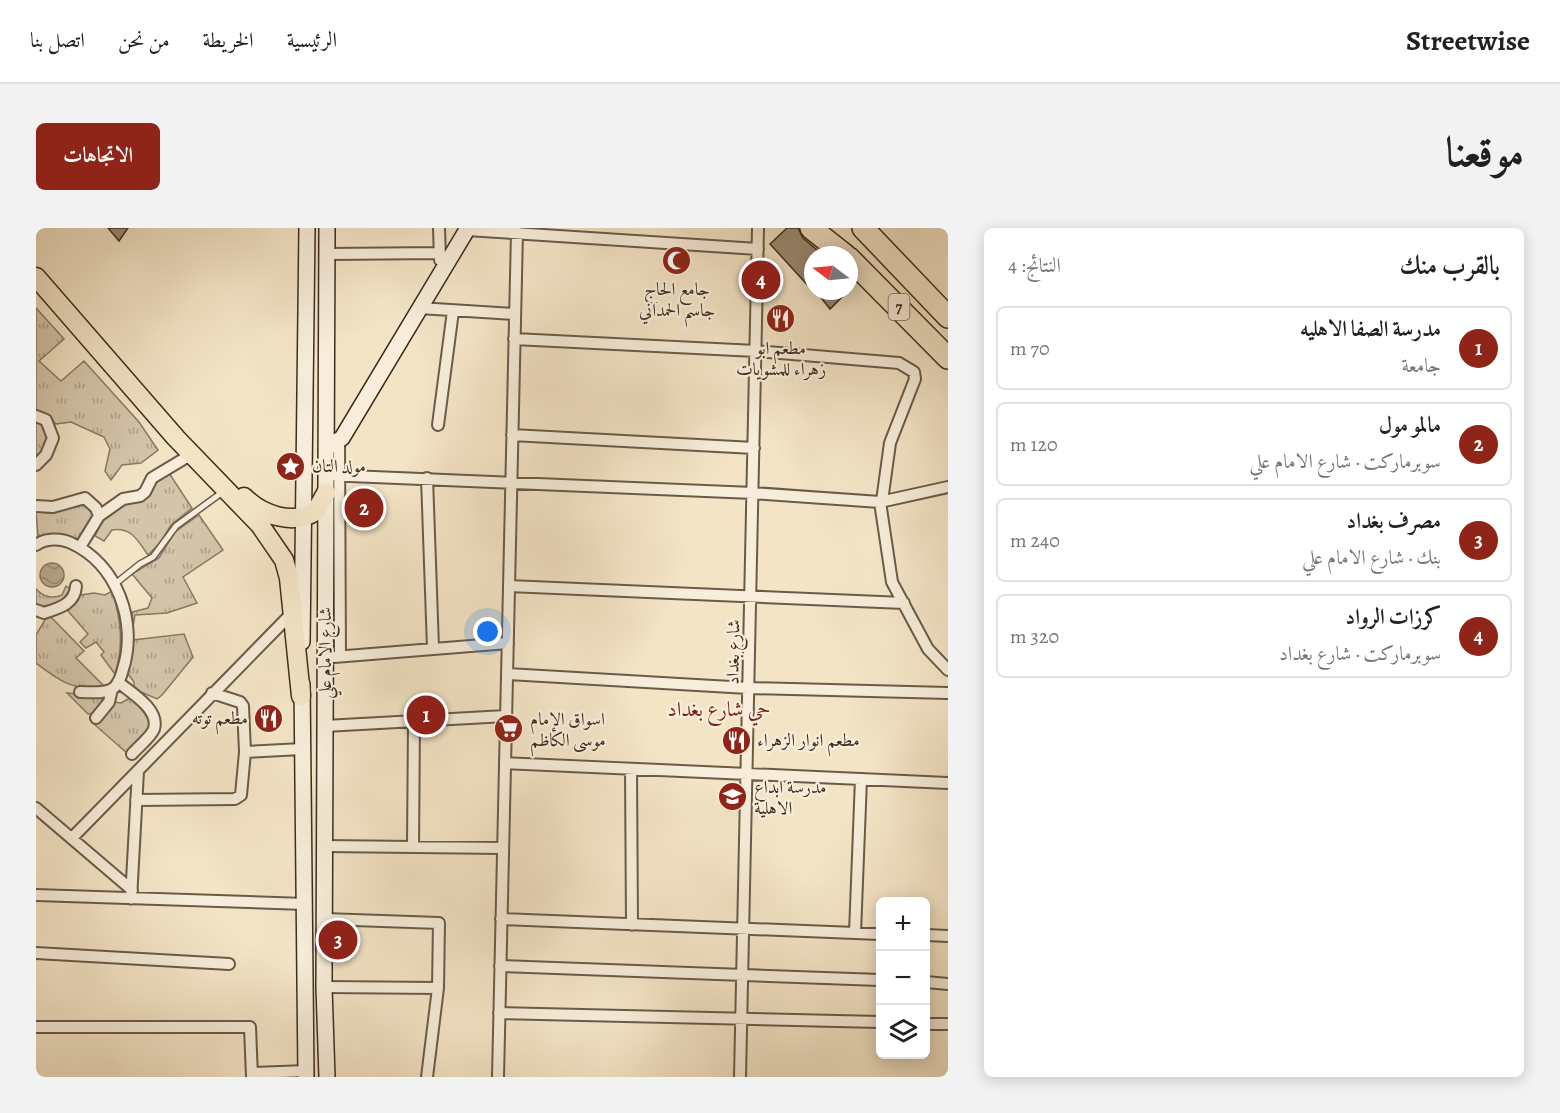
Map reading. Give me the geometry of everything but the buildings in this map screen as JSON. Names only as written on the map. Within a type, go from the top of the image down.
[{"type":"highway","points":[[811,228],[834,246]]},
{"type":"highway","name":"7","points":[[863,228],[947,315]]},
{"type":"highway","name":"7","points":[[858,267],[948,358]]},
{"type":"main road","name":"شارع الامام علي","points":[[306,1074],[301,696],[307,228]]},
{"type":"main road","name":"شارع الامام علي","points":[[327,228],[333,445],[333,475],[326,493],[325,578],[333,657],[325,726],[324,987],[327,1077]]},
{"type":"main road","points":[[333,445],[467,229]]},
{"type":"main road","name":"شارع الامام علي","points":[[36,277],[192,454],[260,525],[284,560],[289,578],[301,696]]},
{"type":"main road","points":[[192,454],[263,510],[284,518],[304,517],[316,511],[326,493]]},
{"type":"main road","points":[[303,576],[305,568],[314,562],[319,564],[325,578]]},
{"type":"street","points":[[439,228],[440,272]]},
{"type":"street","name":"شارع بغداد","points":[[740,1077],[758,228]]},
{"type":"street","points":[[467,229],[758,249]]},
{"type":"street","points":[[498,1077],[517,232]]},
{"type":"street","points":[[327,254],[440,253]]},
{"type":"street","points":[[419,308],[515,314]]},
{"type":"street","points":[[438,425],[453,310]]},
{"type":"street","points":[[514,339],[883,359],[899,363],[914,372],[914,386],[890,443],[881,502],[892,582],[928,649],[948,670]]},
{"type":"street","points":[[36,417],[46,420],[53,438],[46,455],[36,465]]},
{"type":"street","points":[[512,435],[754,448]]},
{"type":"street","points":[[80,547],[99,516],[123,499],[140,496],[152,478],[192,454]]},
{"type":"street","points":[[508,643],[333,657],[333,475],[753,493],[881,502],[948,487]]},
{"type":"street","points":[[427,478],[433,648]]},
{"type":"street","points":[[36,506],[53,507],[85,498],[96,508],[99,516]]},
{"type":"street","points":[[36,545],[51,540],[66,541],[80,547],[103,566],[115,584],[128,631],[127,653],[109,702],[96,718]]},
{"type":"street","points":[[36,609],[44,613],[67,604],[76,595],[76,586]]},
{"type":"street","points":[[509,586],[904,603]]},
{"type":"street","points":[[72,838],[291,614]]},
{"type":"street","points":[[507,674],[748,688],[948,693]]},
{"type":"street","points":[[80,692],[98,693],[115,686]]},
{"type":"street","points":[[115,686],[146,706],[154,721],[153,730],[132,754]]},
{"type":"street","points":[[136,800],[235,799],[241,795],[244,788],[245,752],[243,706],[240,702],[212,693]]},
{"type":"street","points":[[325,726],[506,716]]},
{"type":"street","points":[[413,847],[414,722]]},
{"type":"street","points":[[245,752],[302,749]]},
{"type":"street","points":[[505,763],[948,783]]},
{"type":"street","points":[[631,770],[632,925]]},
{"type":"street","points":[[132,895],[138,771]]},
{"type":"street","points":[[855,933],[861,779]]},
{"type":"street","points":[[36,807],[132,895]]},
{"type":"street","points":[[325,846],[503,848]]},
{"type":"street","points":[[36,895],[132,895],[305,903]]},
{"type":"street","points":[[325,919],[439,923],[438,988],[426,1077]]},
{"type":"street","points":[[501,919],[876,934]]},
{"type":"street","points":[[930,935],[948,936]]},
{"type":"street","points":[[36,953],[228,964]]},
{"type":"street","points":[[500,966],[742,973],[876,980]]},
{"type":"street","points":[[930,982],[948,984]]},
{"type":"street","points":[[324,987],[438,988]]},
{"type":"street","points":[[499,1013],[876,1023]]},
{"type":"street","points":[[930,1024],[948,1024]]},
{"type":"street","points":[[36,1027],[250,1027],[252,1075],[306,1074]]},
{"type":"lane","points":[[115,584],[140,564],[153,557],[176,526],[225,490]]},
{"type":"green space","points":[[36,308],[64,339],[39,361],[61,381],[84,361],[139,422],[158,450],[141,463],[122,465],[111,480],[105,471],[110,449],[104,437],[71,422],[56,424],[45,413],[36,410]]},
{"type":"green space","points":[[36,420],[49,433],[45,450],[36,458]]},
{"type":"green space","points":[[169,473],[192,508],[171,525],[160,543],[148,555],[134,536],[125,531],[112,530],[104,541],[95,536],[103,519],[125,504],[142,500],[156,480]]},
{"type":"green space","points":[[85,503],[94,512],[92,521],[79,540],[53,534],[38,537],[36,512],[52,513]]},
{"type":"green space","points":[[199,515],[223,550],[183,577],[197,603],[167,613],[135,615],[133,626],[132,612],[148,608],[152,598],[132,574],[159,558],[175,532]]},
{"type":"green space","points":[[66,586],[72,590],[66,599],[57,605],[36,604],[36,589],[45,595],[55,597],[62,595]]},
{"type":"green space","points":[[112,591],[118,612],[120,632],[120,653],[115,674],[101,655],[104,652],[96,642],[86,648],[80,642],[88,634],[68,611],[81,595],[94,593],[105,595]]},
{"type":"green space","points":[[50,616],[84,651],[76,658],[103,685],[84,688],[75,686],[59,679],[36,663],[36,635],[46,618]]},
{"type":"green space","points":[[184,634],[193,657],[162,695],[157,699],[134,689],[134,682],[128,674],[133,640]]},
{"type":"green space","points":[[67,693],[99,696],[103,699],[95,713],[88,714]]},
{"type":"green space","points":[[130,698],[149,714],[150,728],[128,754],[95,725],[114,702],[121,703]]},
{"type":"water","points":[[52,563],[60,567],[64,575],[60,583],[52,587],[44,583],[40,575],[44,567]]},
{"type":"place","name":"جامع الحاج جاسم الحمداني","points":[[677,260]]},
{"type":"place","name":"كرزات الرواد","points":[[761,280]]},
{"type":"place","name":"مطعم ابو زهراء للمشويات","points":[[781,319]]},
{"type":"place","name":"مولد التان","points":[[291,466]]},
{"type":"place","name":"مالمو مول","points":[[364,508]]},
{"type":"place","name":"مدرسة الصفا الاهليه","points":[[426,715]]},
{"type":"place","name":"مطعم توته","points":[[269,718]]},
{"type":"place","name":"اسواق الإمام موسى الكاظم","points":[[509,729]]},
{"type":"place","name":"مطعم انوار الزهراء","points":[[736,740]]},
{"type":"place","name":"مدرسة ابداع الاهلية","points":[[733,797]]},
{"type":"place","name":"مصرف بغداد","points":[[338,940]]},
{"type":"district","name":"حي شارع بغداد","points":[[719,709]]}]
